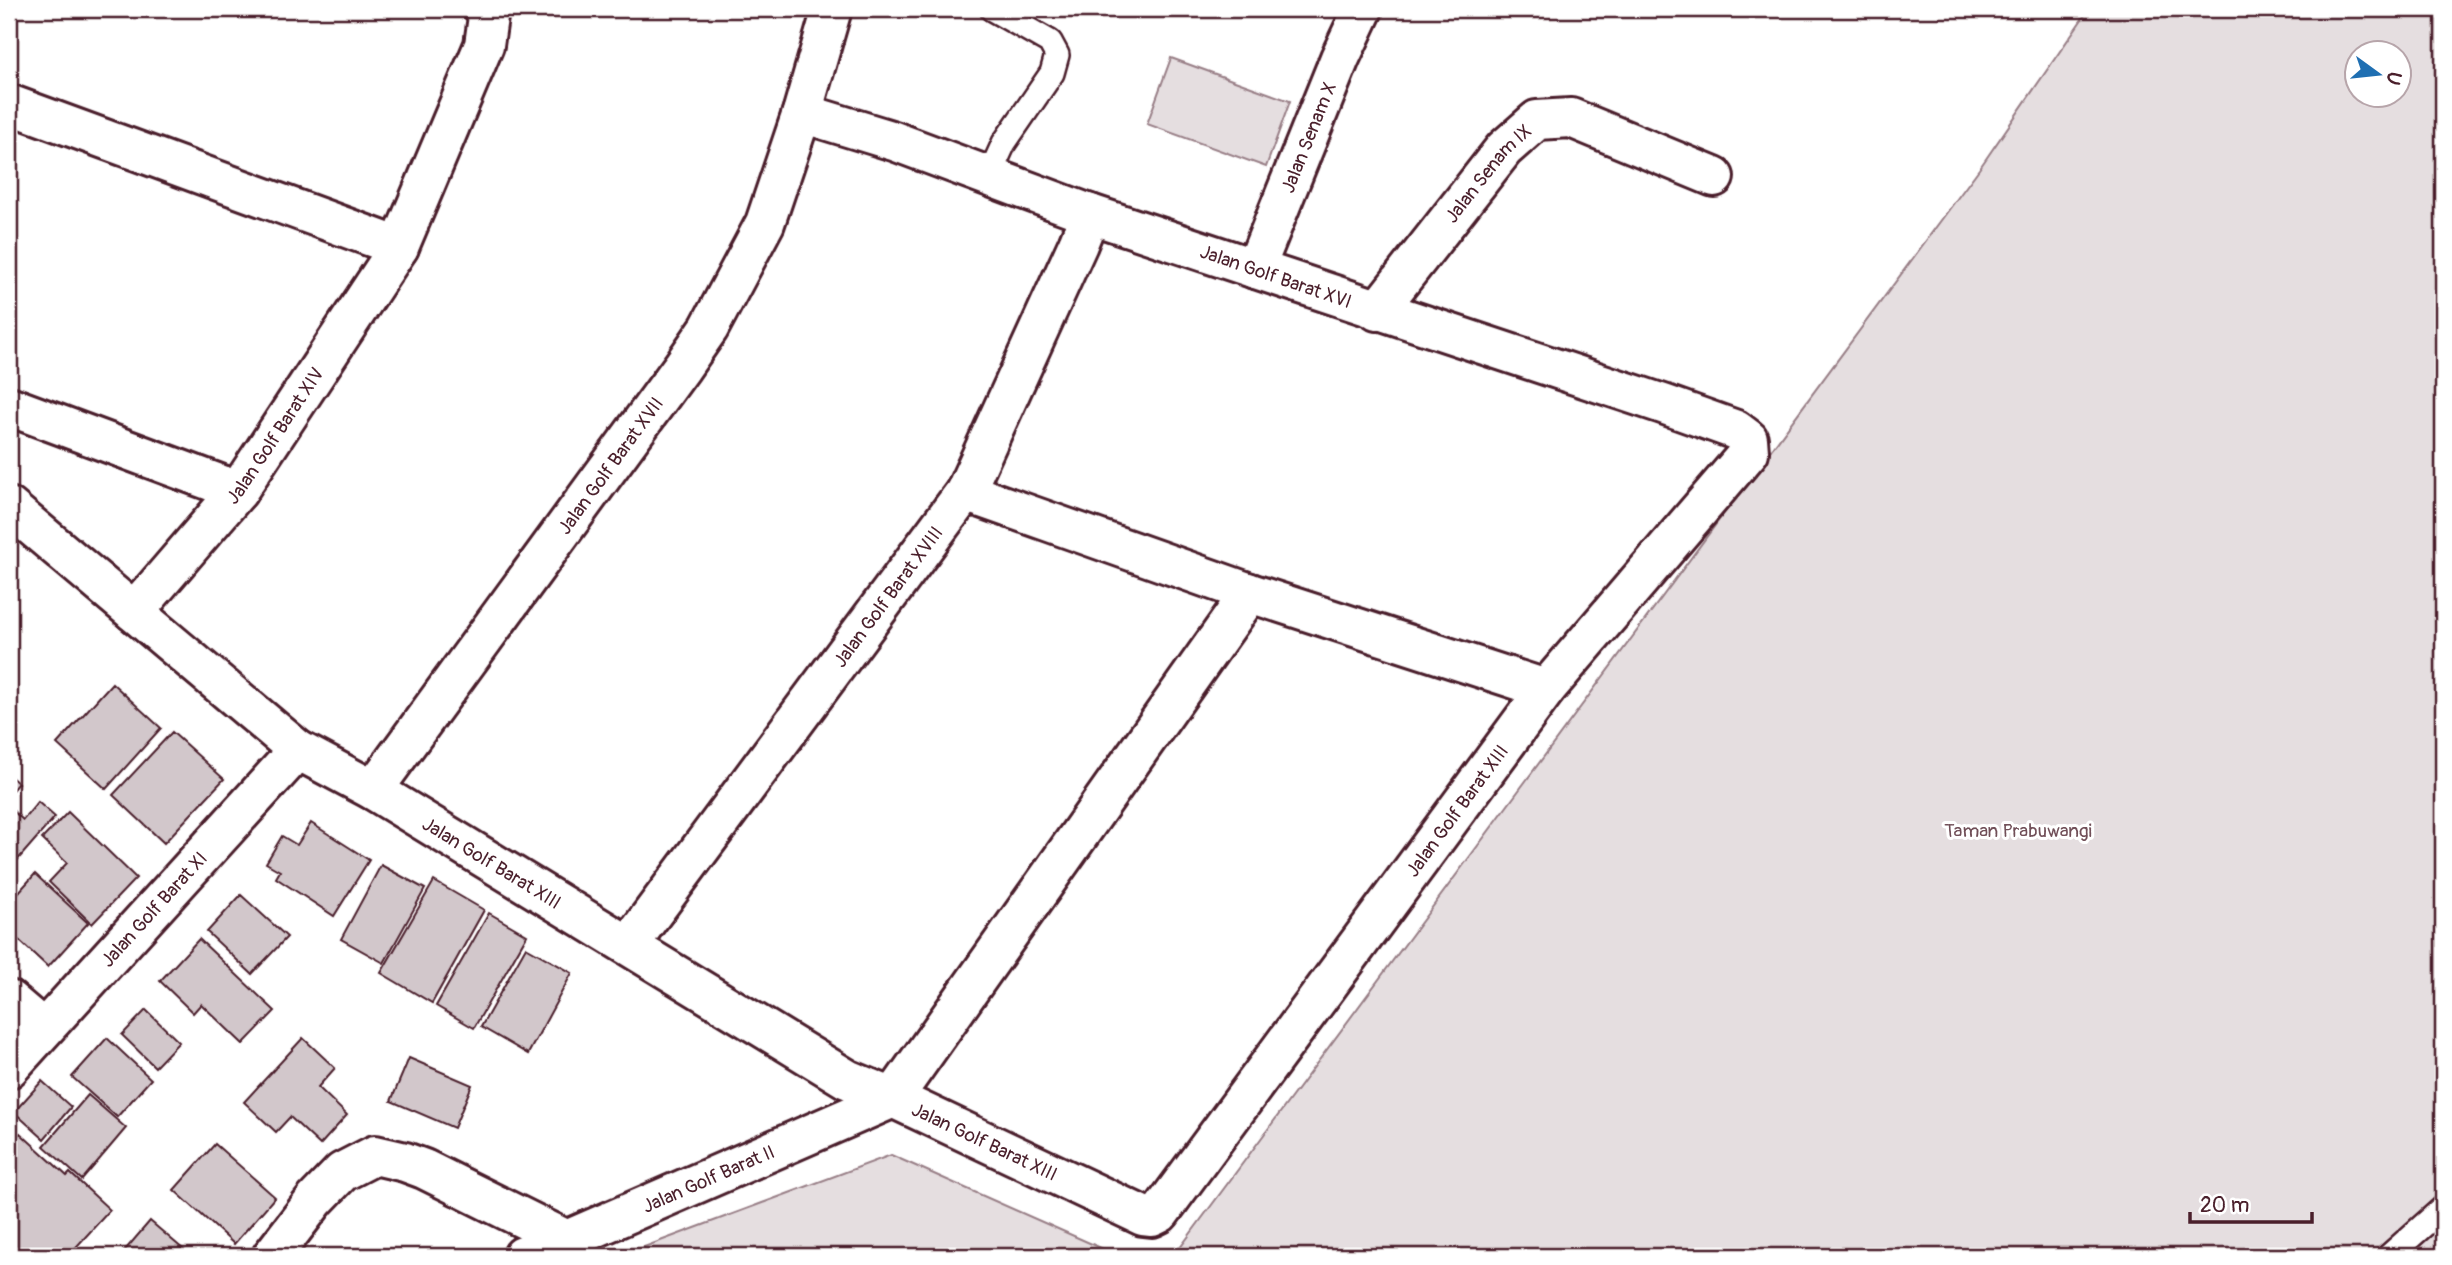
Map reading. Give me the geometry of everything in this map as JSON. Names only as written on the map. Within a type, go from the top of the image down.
[{"type":"street","name":"Jalan Golf Barat XVII","points":[[373,790],[709,327],[765,223],[802,113],[832,9]]},
{"type":"street","name":"Jalan Senam X","points":[[1255,269],[1340,58],[1363,9]]},
{"type":"street","name":"Jalan Golf Barat XIV","points":[[134,612],[238,491],[399,247],[473,75],[484,44],[486,13]]},
{"type":"street","points":[[9,104],[399,247]]},
{"type":"street","name":"Jalan Golf Barat XVI","points":[[802,113],[894,141],[1090,214],[1663,404],[1736,430],[1748,439]]},
{"type":"street","name":"Jalan Senam IX","points":[[1377,311],[1504,149],[1537,120],[1571,118],[1714,177]]},
{"type":"street","name":"Jalan Golf Barat XVIII","points":[[629,945],[965,492],[1079,244],[1090,214]]},
{"type":"street","points":[[9,406],[238,491]]},
{"type":"street","name":"Jalan Golf Barat XIII","points":[[9,507],[298,750],[373,790],[847,1079],[1143,1216],[1152,1217],[1160,1213],[1546,689],[1749,452],[1748,439]]},
{"type":"street","points":[[965,492],[1250,593],[1546,689]]},
{"type":"street","points":[[893,1098],[1250,593]]},
{"type":"street","name":"Jalan Golf Barat XI","points":[[9,1068],[298,750]]},
{"type":"street","points":[[9,1000],[43,1029]]},
{"type":"street","name":"Jalan Golf Barat II","points":[[523,1256],[567,1240],[893,1098]]},
{"type":"street","points":[[272,1256],[315,1200],[342,1172],[374,1155],[424,1169],[567,1240]]},
{"type":"lane","points":[[989,176],[1004,143],[1052,73],[1057,55],[1050,42],[992,9]]},
{"type":"lane","points":[[2389,1256],[2443,1208]]},
{"type":"green space","name":"Taman Prabuwangi","points":[[2089,9],[2443,9],[2443,1256],[1174,1256],[1979,169]]},
{"type":"green space","points":[[1171,58],[1290,101],[1266,167],[1147,124]]},
{"type":"green space","points":[[891,1155],[1119,1256],[620,1256]]},
{"type":"building","points":[[112,683],[161,728],[106,789],[57,744]]},
{"type":"building","points":[[172,732],[224,779],[164,843],[113,795]]},
{"type":"building","points":[[9,775],[18,783],[9,794]]},
{"type":"building","points":[[38,802],[55,817],[14,864],[9,859],[9,809],[23,820]]},
{"type":"building","points":[[68,812],[136,878],[92,924],[49,882],[67,863],[42,839]]},
{"type":"building","points":[[311,823],[369,860],[334,916],[276,878],[280,871],[266,863],[282,836],[297,845]]},
{"type":"building","points":[[381,865],[425,889],[384,963],[341,939]]},
{"type":"building","points":[[35,874],[88,923],[48,967],[9,931],[9,903]]},
{"type":"building","points":[[434,881],[484,910],[432,1003],[381,973]]},
{"type":"building","points":[[241,895],[287,937],[252,974],[207,932]]},
{"type":"building","points":[[489,913],[527,935],[474,1028],[436,1006]]},
{"type":"building","points":[[199,939],[275,1011],[243,1044],[201,1004],[193,1013],[160,981]]},
{"type":"building","points":[[526,947],[572,973],[528,1054],[481,1027]]},
{"type":"building","points":[[146,1010],[179,1042],[155,1067],[122,1035]]},
{"type":"building","points":[[107,1038],[151,1079],[117,1117],[72,1077]]},
{"type":"building","points":[[303,1038],[335,1068],[318,1087],[347,1115],[320,1145],[290,1117],[276,1132],[244,1102]]},
{"type":"building","points":[[409,1058],[472,1085],[454,1128],[391,1101]]},
{"type":"building","points":[[42,1081],[71,1107],[44,1139],[14,1112]]},
{"type":"building","points":[[88,1095],[126,1128],[82,1180],[44,1146]]},
{"type":"building","points":[[20,1133],[67,1176],[70,1173],[110,1210],[68,1256],[9,1256],[9,1145]]},
{"type":"building","points":[[215,1144],[275,1197],[234,1244],[174,1190]]},
{"type":"building","points":[[150,1221],[191,1256],[120,1256]]}]
